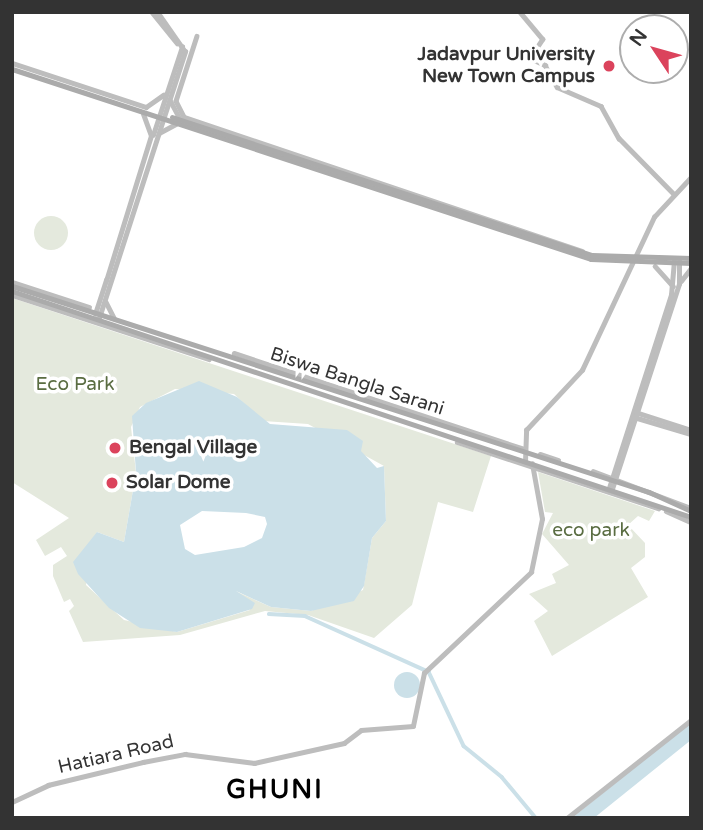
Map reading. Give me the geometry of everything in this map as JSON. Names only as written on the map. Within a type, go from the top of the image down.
[{"type":"main road","points":[[12,67],[582,251],[655,266],[676,262]]},
{"type":"main road","points":[[181,122],[591,259],[691,263]]},
{"type":"main road","name":"Biswa Bangla Sarani","points":[[12,284],[97,316],[530,465],[610,489],[691,519]]},
{"type":"main road","name":"Biswa Bangla Sarani","points":[[12,293],[116,320],[613,479],[691,510]]},
{"type":"street","points":[[154,12],[181,47],[176,103],[184,117],[582,251]]},
{"type":"street","points":[[520,12],[543,38],[530,58],[545,65],[557,87],[601,106],[619,138],[674,194]]},
{"type":"street","points":[[156,133],[146,110],[168,98],[180,79],[197,36]]},
{"type":"street","points":[[12,67],[149,107],[162,100],[181,47]]},
{"type":"street","points":[[106,281],[168,98],[181,47]]},
{"type":"street","points":[[12,67],[149,120],[151,135],[97,316]]},
{"type":"street","points":[[156,133],[181,122],[168,98]]},
{"type":"street","points":[[530,465],[526,430],[582,370],[603,318],[638,261],[650,224],[691,177]]},
{"type":"street","points":[[676,262],[676,286]]},
{"type":"street","points":[[610,489],[676,286],[691,263]]},
{"type":"street","points":[[655,266],[676,286]]},
{"type":"street","points":[[12,293],[691,519]]},
{"type":"street","points":[[79,308],[89,307],[102,299]]},
{"type":"street","points":[[102,299],[116,320]]},
{"type":"street","points":[[59,300],[89,307]]},
{"type":"street","points":[[234,353],[528,452]]},
{"type":"street","points":[[634,415],[691,432]]},
{"type":"street","name":"Hatiara Road","points":[[12,802],[48,785],[185,754],[254,762],[344,743],[361,730],[410,727],[428,671],[495,600],[531,572],[542,524],[530,465]]},
{"type":"street","points":[[567,818],[691,720]]},
{"type":"green space","points":[[51,216],[63,221],[68,233],[63,245],[51,250],[39,245],[34,233],[39,221]]},
{"type":"green space","name":"Eco Park","points":[[12,298],[491,456],[473,512],[438,502],[412,605],[374,638],[308,615],[265,611],[180,635],[83,642],[69,611],[74,606],[70,599],[64,602],[53,576],[53,565],[67,556],[61,547],[45,556],[36,540],[69,518],[12,482]],"holes":[[[175,389],[234,394],[263,421],[308,424],[384,466],[386,521],[372,538],[363,590],[311,611],[271,607],[235,591],[250,610],[177,632],[124,620],[86,585],[97,532],[124,542],[136,473],[131,427],[140,407]]]},
{"type":"green space","name":"eco park","points":[[538,472],[655,511],[649,521],[638,516],[628,525],[645,543],[645,557],[631,568],[648,597],[552,656],[534,621],[548,611],[529,594],[556,583],[552,574],[569,565],[542,534],[553,513],[545,512]]},
{"type":"water","name":"Eco Park","points":[[199,381],[237,397],[270,424],[347,430],[363,441],[361,451],[377,468],[384,466],[386,521],[372,538],[364,586],[354,601],[311,611],[271,607],[236,591],[255,603],[252,609],[177,632],[140,628],[109,608],[78,574],[73,562],[97,532],[124,542],[136,473],[132,416],[146,403]],"holes":[[[202,511],[246,513],[265,517],[267,524],[262,538],[244,547],[195,555],[185,549],[180,525]]]},
{"type":"water","points":[[407,672],[416,676],[420,685],[416,694],[407,698],[398,694],[394,685],[398,676]]},
{"type":"water","points":[[691,722],[691,740],[594,818],[572,818]]},
{"type":"waterway","points":[[269,614],[305,616],[429,672],[464,746],[502,777],[536,818]]},
{"type":"place","name":"Jadavpur University New Town Campus","points":[[609,66]]},
{"type":"place","name":"Bengal Village","points":[[115,448]]},
{"type":"place","name":"Solar Dome","points":[[112,483]]},
{"type":"district","name":"GHUNI","points":[[275,790]]}]
